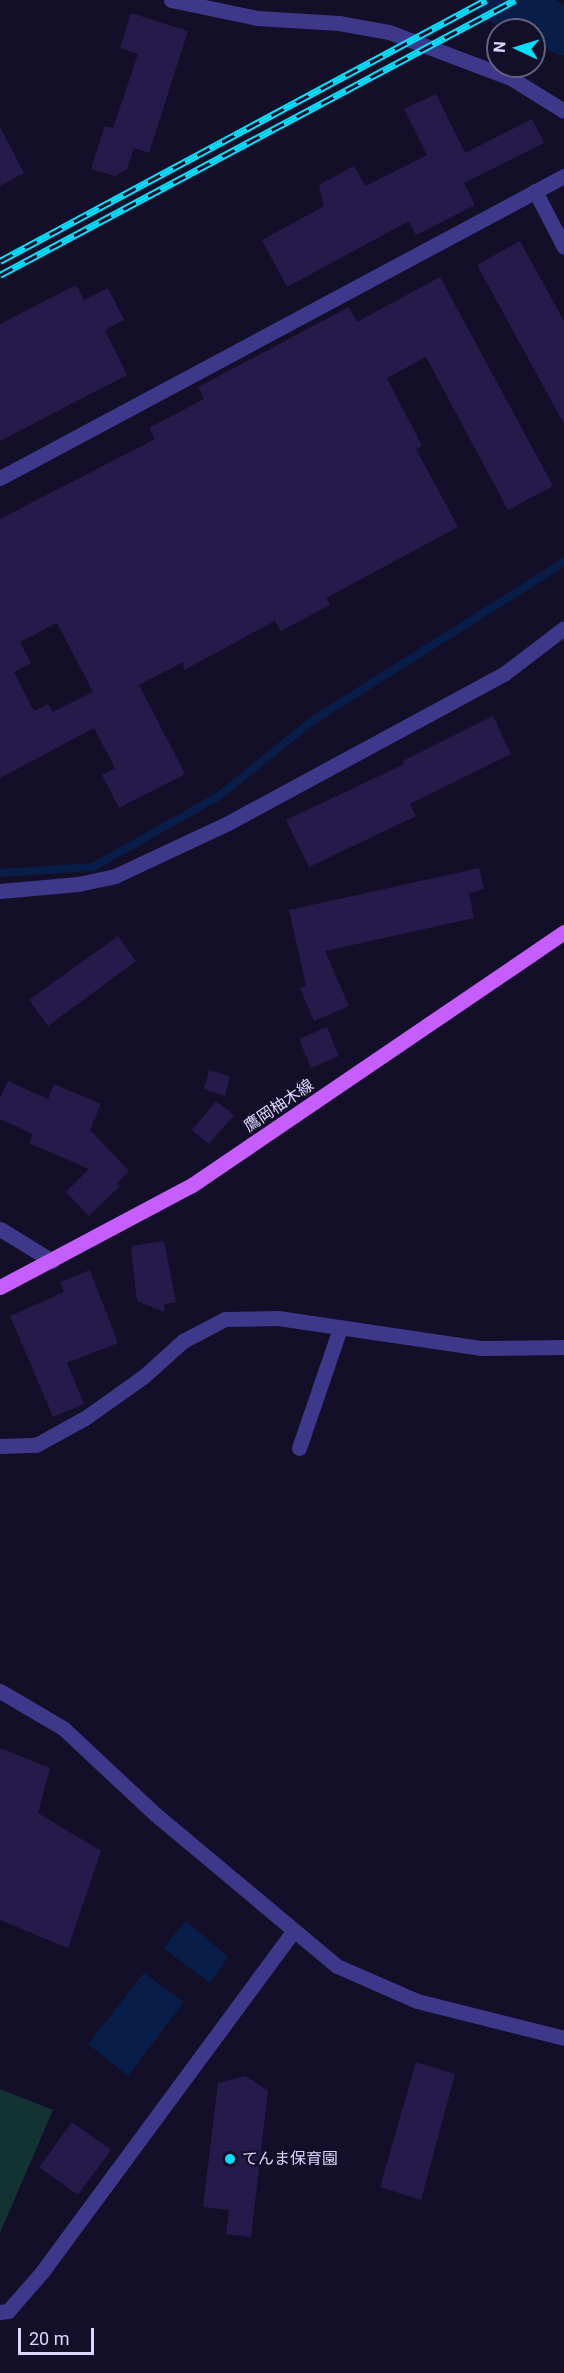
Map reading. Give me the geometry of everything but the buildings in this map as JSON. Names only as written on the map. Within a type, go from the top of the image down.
[{"type":"main road","name":"鷹岡柚木線","points":[[0,1287],[192,1185],[564,932]]},
{"type":"street","points":[[171,0],[207,5],[257,18],[339,22],[389,32],[511,78],[564,111]]},
{"type":"street","points":[[0,478],[564,176]]},
{"type":"street","points":[[535,191],[564,247]]},
{"type":"street","points":[[0,891],[78,884],[115,876],[228,823],[505,673],[564,628]]},
{"type":"street","points":[[0,1229],[52,1261]]},
{"type":"street","points":[[0,1446],[36,1445],[85,1418],[143,1377],[183,1341],[225,1319],[278,1318],[482,1348],[564,1347]]},
{"type":"street","points":[[298,1448],[340,1328]]},
{"type":"street","points":[[0,1691],[51,1718],[96,1754],[155,1814],[337,1966],[417,2001],[564,2038]]},
{"type":"street","points":[[0,2312],[8,2311],[42,2272],[293,1930]]},
{"type":"green space","points":[[0,2089],[53,2110],[0,2233]]},
{"type":"water","points":[[186,1921],[228,1957],[210,1983],[163,1948]]},
{"type":"water","points":[[144,1973],[184,2002],[128,2076],[88,2044]]},
{"type":"waterway","points":[[498,0],[533,13],[564,32]]},
{"type":"waterway","points":[[0,873],[93,867],[219,796],[312,721],[564,562]]},
{"type":"railway","points":[[0,261],[486,0]]},
{"type":"railway","points":[[0,275],[515,0]]},
{"type":"place","name":"てんま保育園","points":[[230,2159]]}]
